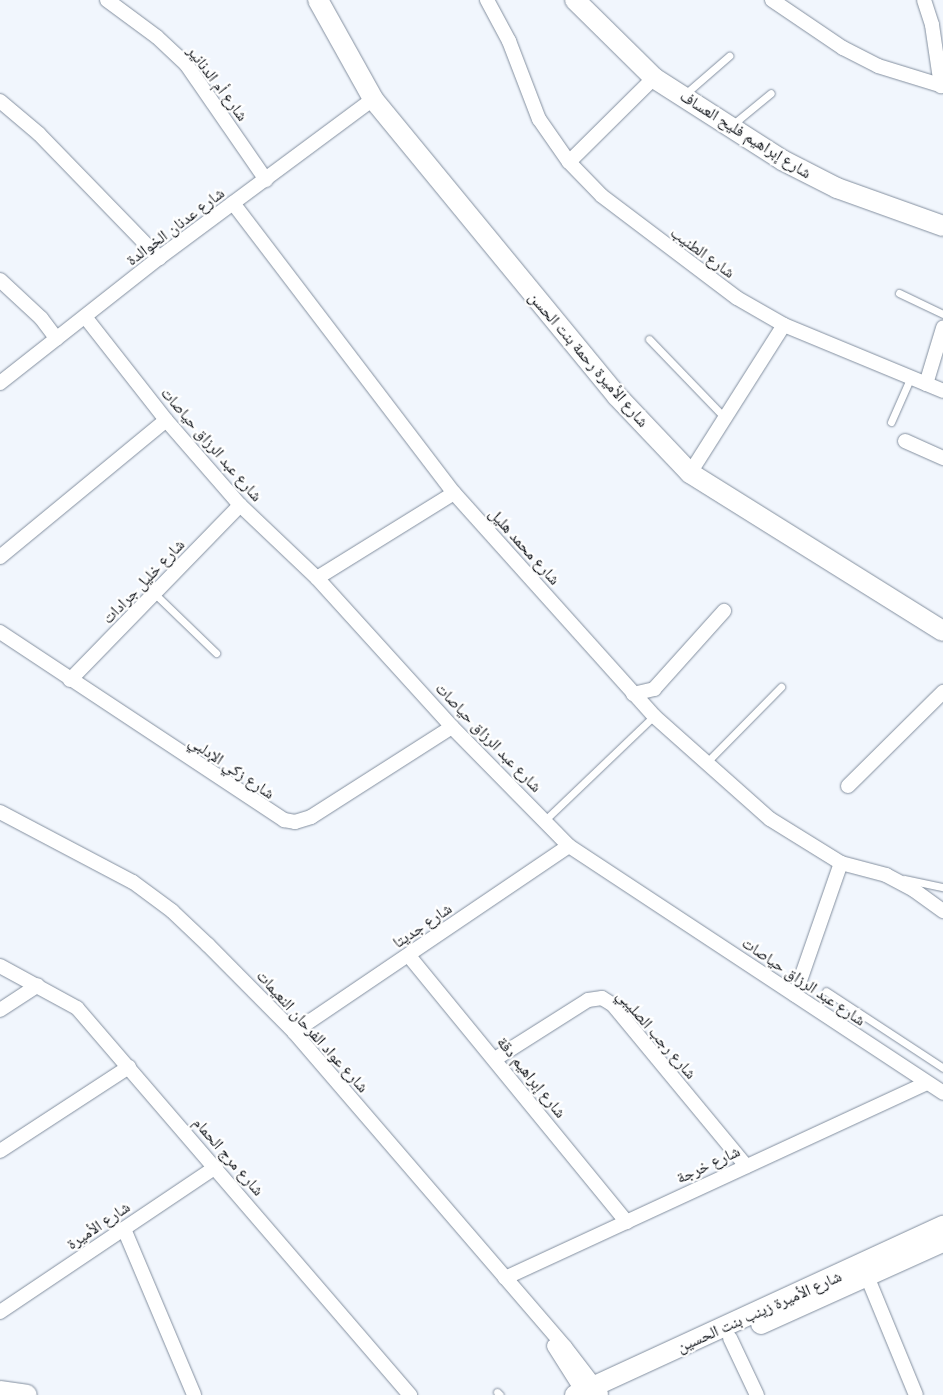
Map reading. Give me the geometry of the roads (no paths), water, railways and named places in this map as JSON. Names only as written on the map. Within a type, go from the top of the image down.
[{"type":"street","name":"شارع أم الدنانير","points":[[107,0],[157,37],[186,64],[266,180]]},
{"type":"street","name":"شارع الأميرة رحمة بنت الحسن","points":[[318,0],[373,99],[617,396],[690,473],[943,631]]},
{"type":"street","name":"شارع الطنيب","points":[[487,0],[509,41],[539,119],[569,162],[636,225],[737,298],[784,325],[910,379],[943,391]]},
{"type":"street","name":"شارع إبراهيم فليح العساف","points":[[575,0],[654,78],[782,160],[836,188],[941,222]]},
{"type":"street","points":[[772,0],[808,26],[860,57],[910,78],[942,86],[932,25],[924,0]]},
{"type":"street","points":[[569,162],[654,78]]},
{"type":"street","name":"شارع عدنان الخوالدة","points":[[0,383],[86,318],[159,258],[373,99]]},
{"type":"street","points":[[0,100],[39,134],[159,258]]},
{"type":"street","name":"شارع محمد هليل","points":[[233,203],[454,493],[654,716],[705,764],[770,819],[841,863],[886,875],[914,890],[943,912]]},
{"type":"street","points":[[0,280],[41,318],[58,339]]},
{"type":"street","name":"شارع عبد الرزاق حياصات","points":[[86,318],[166,420],[240,505],[317,578],[452,726],[569,846],[943,1093]]},
{"type":"street","points":[[690,473],[784,325]]},
{"type":"street","points":[[926,384],[943,328]]},
{"type":"street","points":[[0,557],[166,420]]},
{"type":"street","points":[[905,441],[943,458]]},
{"type":"street","points":[[317,578],[454,493]]},
{"type":"street","name":"شارع خليل جرادات","points":[[70,680],[240,505]]},
{"type":"street","points":[[633,694],[654,689],[724,611]]},
{"type":"street","name":"شارع زكي الإدلبي","points":[[0,632],[272,815],[295,822],[326,808],[452,726]]},
{"type":"street","points":[[848,786],[942,698]]},
{"type":"street","name":"شارع عواد الفرحان النعيمات","points":[[0,812],[152,895],[208,945],[294,1032],[505,1278],[550,1333],[590,1392]]},
{"type":"street","name":"شارع جديتا","points":[[294,1032],[569,846]]},
{"type":"street","points":[[795,995],[841,863]]},
{"type":"street","name":"شارع إبراهيم دقة","points":[[409,956],[627,1222]]},
{"type":"street","name":"شارع مرج الحمام","points":[[0,966],[38,985],[77,1008],[216,1167],[410,1395]]},
{"type":"street","points":[[0,1010],[38,985]]},
{"type":"street","name":"شارع رجب الصليبي","points":[[494,1059],[588,1000],[602,998],[613,1005],[746,1166]]},
{"type":"street","points":[[0,1151],[129,1067]]},
{"type":"street","name":"شارع خرجة","points":[[505,1278],[927,1082]]},
{"type":"street","name":"شارع الأميرة","points":[[0,1312],[216,1167]]},
{"type":"street","name":"شارع الأميرة زينب بنت الحسين","points":[[590,1392],[730,1338],[865,1272],[943,1226]]},
{"type":"street","points":[[124,1229],[194,1395]]},
{"type":"street","name":"شارع الأميرة زينب بنت الحسين","points":[[590,1392],[865,1272],[943,1242]]},
{"type":"street","points":[[865,1272],[916,1395]]},
{"type":"street","points":[[730,1338],[757,1395]]},
{"type":"street","points":[[0,1390],[27,1395]]},
{"type":"lane","points":[[683,96],[729,56]]},
{"type":"lane","points":[[730,127],[771,93]]},
{"type":"lane","points":[[899,293],[943,314]]},
{"type":"lane","points":[[648,339],[725,418]]},
{"type":"lane","points":[[891,422],[910,379]]},
{"type":"lane","points":[[155,594],[216,653]]},
{"type":"lane","points":[[705,764],[782,687]]},
{"type":"lane","points":[[545,820],[654,716]]},
{"type":"lane","points":[[886,875],[943,887]]},
{"type":"lane","points":[[826,991],[943,1068]]}]
